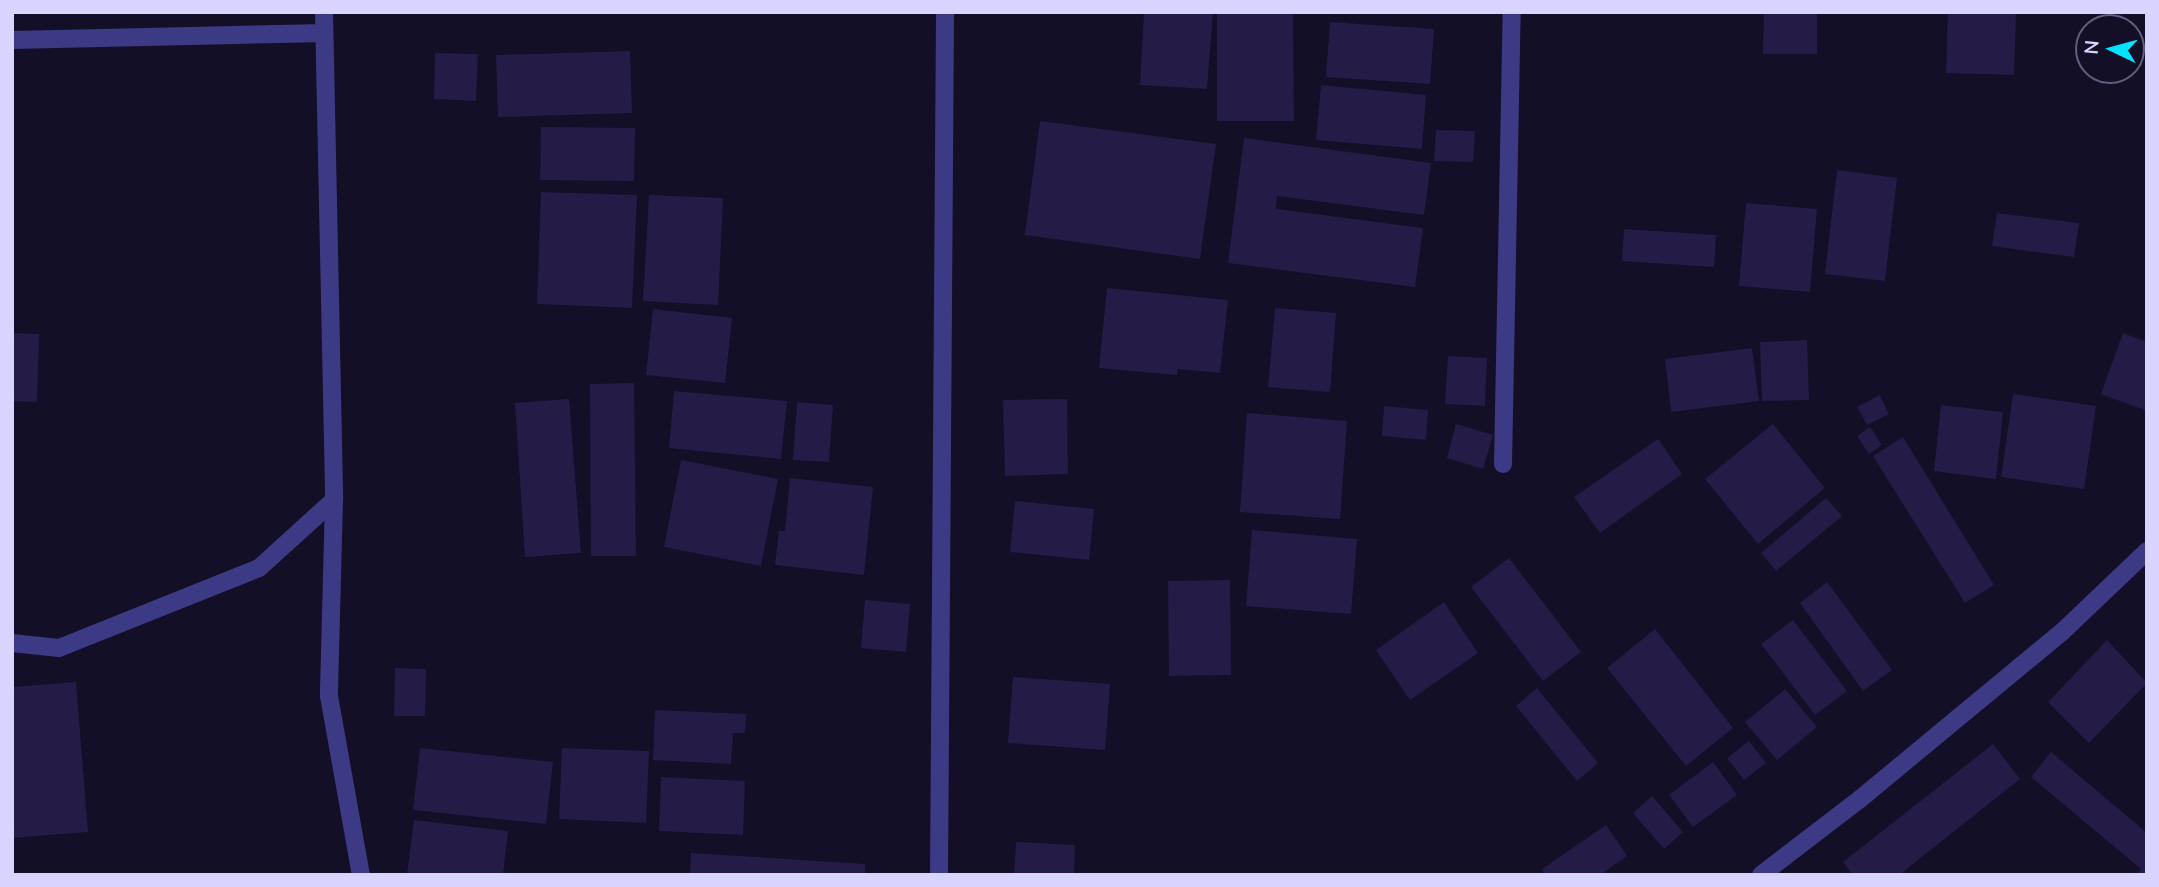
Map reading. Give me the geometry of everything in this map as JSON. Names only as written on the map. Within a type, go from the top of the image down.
[{"type":"street","points":[[324,12],[334,500],[330,696],[361,875]]},
{"type":"street","points":[[939,875],[943,765],[945,12]]},
{"type":"street","points":[[1503,464],[1512,12]]},
{"type":"street","points":[[12,40],[324,33]]},
{"type":"street","points":[[12,643],[58,648],[259,568],[334,500]]},
{"type":"street","points":[[1761,875],[1860,799],[2062,632],[2147,551]]},
{"type":"building","points":[[1144,12],[1213,12],[1207,89],[1140,85]]},
{"type":"building","points":[[1217,12],[1293,12],[1294,121],[1217,121]]},
{"type":"building","points":[[1764,12],[1817,12],[1817,54],[1763,54]]},
{"type":"building","points":[[1948,12],[2016,12],[2014,75],[1946,73]]},
{"type":"building","points":[[1330,22],[1434,29],[1430,84],[1326,77]]},
{"type":"building","points":[[630,51],[632,113],[498,117],[496,55]]},
{"type":"building","points":[[435,53],[478,54],[476,101],[434,99]]},
{"type":"building","points":[[1321,85],[1426,95],[1422,149],[1316,140]]},
{"type":"building","points":[[1040,121],[1216,144],[1200,259],[1025,235]]},
{"type":"building","points":[[541,127],[635,128],[634,181],[540,180]]},
{"type":"building","points":[[1436,130],[1475,131],[1473,162],[1434,161]]},
{"type":"building","points":[[1244,138],[1431,163],[1424,215],[1277,196],[1276,209],[1423,228],[1415,287],[1228,263]]},
{"type":"building","points":[[1837,170],[1897,178],[1885,281],[1825,274]]},
{"type":"building","points":[[541,192],[637,195],[632,308],[537,304]]},
{"type":"building","points":[[649,195],[723,198],[718,305],[643,301]]},
{"type":"building","points":[[1746,203],[1817,209],[1810,292],[1739,286]]},
{"type":"building","points":[[1997,213],[2079,223],[2074,257],[1992,246]]},
{"type":"building","points":[[1624,229],[1716,235],[1714,267],[1622,261]]},
{"type":"building","points":[[1107,288],[1228,300],[1220,373],[1178,369],[1177,375],[1099,368]]},
{"type":"building","points":[[1275,308],[1336,313],[1330,392],[1268,387]]},
{"type":"building","points":[[653,309],[732,318],[725,383],[646,375]]},
{"type":"building","points":[[12,333],[39,334],[37,402],[12,401]]},
{"type":"building","points":[[2123,333],[2147,342],[2147,411],[2101,394]]},
{"type":"building","points":[[1807,340],[1809,400],[1762,401],[1760,342]]},
{"type":"building","points":[[1752,348],[1759,401],[1671,412],[1665,359]]},
{"type":"building","points":[[1448,356],[1487,358],[1485,406],[1445,404]]},
{"type":"building","points":[[634,383],[636,556],[591,556],[590,384]]},
{"type":"building","points":[[674,391],[787,401],[781,459],[669,448]]},
{"type":"building","points":[[2013,394],[2096,406],[2084,489],[2001,477]]},
{"type":"building","points":[[1880,395],[1889,414],[1867,425],[1857,407]]},
{"type":"building","points":[[569,399],[581,553],[525,557],[515,403]]},
{"type":"building","points":[[1067,399],[1068,474],[1005,476],[1003,400]]},
{"type":"building","points":[[797,402],[833,405],[829,462],[793,460]]},
{"type":"building","points":[[1941,405],[2003,412],[1996,479],[1934,471]]},
{"type":"building","points":[[1384,406],[1428,410],[1426,440],[1382,436]]},
{"type":"building","points":[[1247,413],[1347,421],[1340,519],[1240,512]]},
{"type":"building","points":[[1456,424],[1493,435],[1483,469],[1447,458]]},
{"type":"building","points":[[1773,424],[1825,488],[1758,544],[1705,479]]},
{"type":"building","points":[[1870,427],[1882,445],[1869,454],[1857,436]]},
{"type":"building","points":[[1903,437],[1994,585],[1965,603],[1873,456]]},
{"type":"building","points":[[1658,439],[1682,474],[1600,533],[1574,497]]},
{"type":"building","points":[[681,460],[778,479],[761,566],[664,547]]},
{"type":"building","points":[[790,478],[873,487],[864,575],[775,565],[779,531],[785,531]]},
{"type":"building","points":[[1826,498],[1842,516],[1776,571],[1761,553]]},
{"type":"building","points":[[1015,501],[1094,509],[1089,560],[1010,552]]},
{"type":"building","points":[[1252,530],[1357,539],[1351,614],[1246,606]]},
{"type":"building","points":[[1509,558],[1581,652],[1543,681],[1471,587]]},
{"type":"building","points":[[1230,580],[1231,675],[1169,676],[1168,581]]},
{"type":"building","points":[[1827,582],[1892,670],[1863,691],[1800,603]]},
{"type":"building","points":[[865,600],[910,604],[906,652],[861,648]]},
{"type":"building","points":[[1444,602],[1478,653],[1410,700],[1376,650]]},
{"type":"building","points":[[1793,620],[1847,691],[1815,715],[1761,644]]},
{"type":"building","points":[[1655,629],[1733,728],[1686,766],[1607,668]]},
{"type":"building","points":[[2107,640],[2147,683],[2089,743],[2048,702]]},
{"type":"building","points":[[395,668],[426,669],[425,716],[394,716]]},
{"type":"building","points":[[1013,677],[1110,684],[1105,750],[1008,743]]},
{"type":"building","points":[[76,682],[88,832],[12,838],[12,687]]},
{"type":"building","points":[[1537,688],[1598,763],[1577,781],[1516,706]]},
{"type":"building","points":[[1785,689],[1817,727],[1777,760],[1745,722]]},
{"type":"building","points":[[655,710],[746,714],[745,733],[733,733],[731,764],[653,760]]},
{"type":"building","points":[[1749,741],[1766,763],[1744,780],[1727,758]]},
{"type":"building","points":[[1993,744],[2020,779],[1899,875],[1853,875],[1843,862]]},
{"type":"building","points":[[420,748],[553,762],[546,824],[413,810]]},
{"type":"building","points":[[562,748],[649,751],[646,823],[559,819]]},
{"type":"building","points":[[2051,752],[2147,833],[2147,875],[2136,875],[2141,869],[2031,777]]},
{"type":"building","points":[[1713,762],[1737,795],[1693,827],[1669,795]]},
{"type":"building","points":[[661,777],[745,781],[743,835],[659,831]]},
{"type":"building","points":[[1652,796],[1683,832],[1664,849],[1633,813]]},
{"type":"building","points":[[414,820],[508,831],[503,875],[407,875]]},
{"type":"building","points":[[1606,825],[1627,856],[1600,875],[1545,875],[1542,869]]},
{"type":"building","points":[[1016,842],[1075,845],[1074,875],[1014,875]]},
{"type":"building","points":[[691,853],[865,864],[865,875],[690,875]]}]
